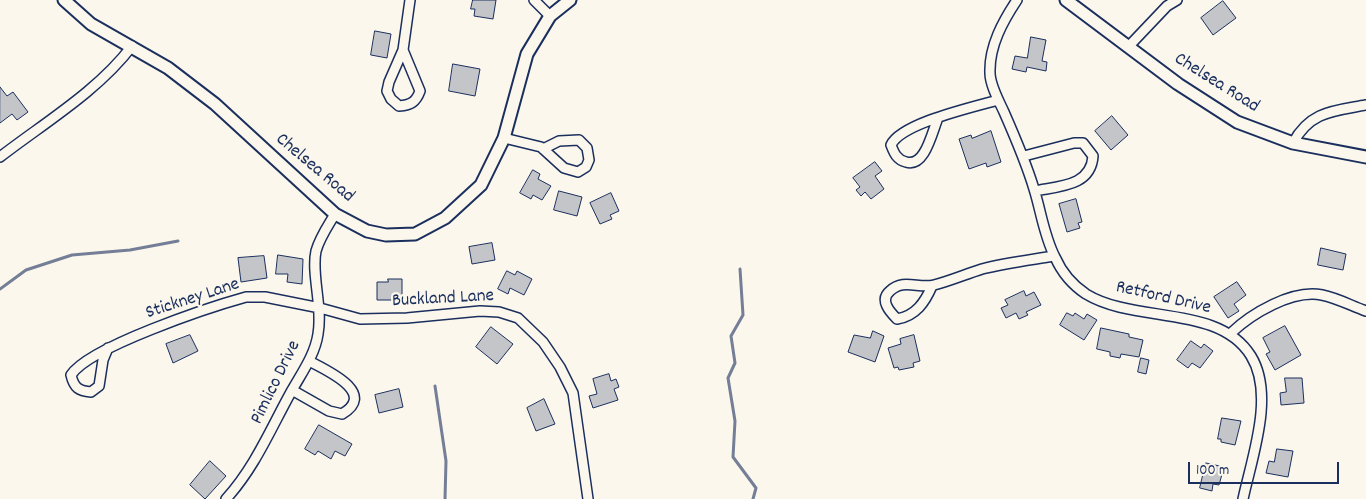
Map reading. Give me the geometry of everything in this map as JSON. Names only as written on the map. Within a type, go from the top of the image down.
[{"type":"street","name":"Chelsea Road","points":[[64,0],[91,24],[168,68],[215,104],[335,214],[367,231],[386,235],[415,234],[445,218],[481,185],[504,138],[527,54],[550,16],[570,0]]},
{"type":"street","points":[[403,50],[420,91],[417,100],[409,105],[399,106],[391,99],[387,91],[403,50],[410,0]]},
{"type":"street","points":[[534,0],[550,16]]},
{"type":"street","name":"Retford Drive","points":[[1017,0],[995,40],[989,74],[998,100],[1024,156],[1039,212],[1054,256],[1066,278],[1087,294],[1135,310],[1200,322],[1231,334],[1251,355],[1262,380],[1261,414],[1243,499]]},
{"type":"street","name":"Chelsea Road","points":[[1066,0],[1178,84],[1237,122],[1293,143],[1366,157]]},
{"type":"street","points":[[1129,46],[1166,3],[1177,0]]},
{"type":"street","points":[[0,157],[76,99],[119,62],[132,46]]},
{"type":"street","points":[[938,118],[923,157],[916,162],[907,163],[899,159],[891,145],[894,138],[938,118],[998,100]]},
{"type":"street","points":[[1293,143],[1301,129],[1326,112],[1366,105]]},
{"type":"street","points":[[504,138],[543,149],[570,171],[578,172],[586,168],[589,160],[587,148],[579,140],[559,140],[543,149]]},
{"type":"street","points":[[1024,156],[1074,143],[1083,143],[1094,156],[1090,172],[1082,180],[1035,192]]},
{"type":"street","name":"Pimlico Drive","points":[[226,499],[246,477],[309,361],[318,336],[320,308],[316,252],[321,238],[335,214]]},
{"type":"street","points":[[932,286],[923,303],[908,318],[898,319],[888,311],[885,300],[888,292],[896,287],[906,284],[932,286],[984,269],[1054,256]]},
{"type":"street","points":[[1231,334],[1247,318],[1277,303],[1302,295],[1321,295],[1366,311]]},
{"type":"street","name":"Stickney Lane","points":[[108,348],[103,360],[99,386],[91,392],[81,391],[73,385],[72,375],[76,368],[108,348],[117,343],[246,298],[265,297],[320,308]]},
{"type":"street","name":"Buckland Lane","points":[[320,308],[360,319],[407,318],[480,311],[499,312],[518,318],[543,342],[560,367],[573,393],[588,499]]},
{"type":"street","points":[[292,390],[329,411],[342,414],[351,409],[354,400],[352,391],[346,382],[309,361]]},
{"type":"building","points":[[473,0],[496,0],[493,19],[474,16],[475,9],[471,9]]},
{"type":"building","points":[[1223,1],[1236,18],[1213,35],[1201,18]]},
{"type":"building","points":[[375,31],[391,34],[387,58],[371,55]]},
{"type":"building","points":[[1031,37],[1046,40],[1042,61],[1047,62],[1046,71],[1027,67],[1026,72],[1012,69],[1015,56],[1027,58]]},
{"type":"building","points":[[453,64],[480,69],[475,96],[449,91]]},
{"type":"building","points":[[0,87],[7,96],[13,92],[28,112],[17,120],[12,114],[0,123]]},
{"type":"building","points":[[1112,116],[1128,135],[1111,150],[1095,131]]},
{"type":"building","points":[[991,131],[1001,162],[987,167],[986,163],[969,169],[959,139],[971,135],[972,138]]},
{"type":"building","points":[[875,162],[882,171],[875,176],[884,189],[871,199],[865,192],[861,196],[856,190],[860,187],[853,178]]},
{"type":"building","points":[[533,170],[540,174],[538,179],[551,186],[542,200],[533,195],[531,199],[520,193]]},
{"type":"building","points":[[559,191],[582,197],[577,216],[554,210]]},
{"type":"building","points":[[611,193],[619,211],[610,215],[612,219],[600,224],[590,203]]},
{"type":"building","points":[[1076,199],[1082,222],[1078,223],[1080,228],[1067,232],[1059,204]]},
{"type":"building","points":[[492,243],[495,260],[472,264],[469,247]]},
{"type":"building","points":[[1321,248],[1346,254],[1343,270],[1318,265]]},
{"type":"building","points":[[278,255],[303,259],[302,284],[287,282],[288,274],[276,274]]},
{"type":"building","points":[[264,256],[267,278],[241,282],[238,258]]},
{"type":"building","points":[[507,271],[515,275],[517,271],[532,279],[524,295],[510,288],[508,294],[498,289]]},
{"type":"building","points":[[388,279],[402,279],[402,300],[377,300],[377,282],[388,282]]},
{"type":"building","points":[[1237,282],[1246,295],[1234,304],[1239,311],[1228,318],[1214,297]]},
{"type":"building","points":[[1024,291],[1026,296],[1034,292],[1041,305],[1026,312],[1028,315],[1019,319],[1016,313],[1006,318],[1001,308],[1008,305],[1005,300]]},
{"type":"building","points":[[1067,313],[1073,316],[1075,313],[1084,319],[1087,314],[1097,320],[1084,340],[1060,325]]},
{"type":"building","points":[[1285,326],[1301,355],[1275,370],[1266,354],[1270,352],[1263,338]]},
{"type":"building","points":[[491,327],[513,344],[497,364],[476,347]]},
{"type":"building","points":[[1101,328],[1129,334],[1129,337],[1143,340],[1139,357],[1121,354],[1120,358],[1110,356],[1110,352],[1097,349]]},
{"type":"building","points":[[873,331],[884,336],[875,362],[848,352],[854,335],[870,338]]},
{"type":"building","points":[[190,335],[198,351],[173,363],[166,344]]},
{"type":"building","points":[[914,335],[920,361],[913,363],[914,367],[899,370],[898,367],[894,368],[888,348],[901,344],[900,339]]},
{"type":"building","points":[[1191,341],[1201,348],[1204,344],[1213,351],[1200,368],[1192,363],[1188,368],[1177,360]]},
{"type":"building","points":[[1141,358],[1149,360],[1146,374],[1138,372]]},
{"type":"building","points":[[609,374],[611,381],[616,379],[619,387],[614,389],[618,400],[593,408],[589,396],[597,394],[593,379]]},
{"type":"building","points":[[1285,378],[1302,378],[1304,403],[1281,405],[1280,393],[1286,392]]},
{"type":"building","points":[[399,389],[403,407],[379,413],[375,395]]},
{"type":"building","points":[[544,399],[555,424],[536,431],[527,408]]},
{"type":"building","points":[[1222,418],[1241,421],[1235,445],[1221,442],[1221,439],[1218,439]]},
{"type":"building","points":[[319,425],[352,444],[345,456],[335,451],[331,459],[318,451],[315,455],[305,449]]},
{"type":"building","points":[[1277,449],[1293,451],[1288,477],[1266,473],[1269,461],[1274,462]]},
{"type":"building","points":[[210,461],[226,476],[205,499],[190,485]]},
{"type":"building","points":[[1206,463],[1224,467],[1219,485],[1213,484],[1212,491],[1200,488]]},
{"type":"waterway","points":[[0,289],[26,270],[72,255],[130,250],[178,241]]},
{"type":"waterway","points":[[740,269],[743,315],[731,336],[735,363],[728,378],[735,421],[733,457],[756,488],[753,499]]},
{"type":"waterway","points":[[435,386],[446,461],[445,499]]}]
